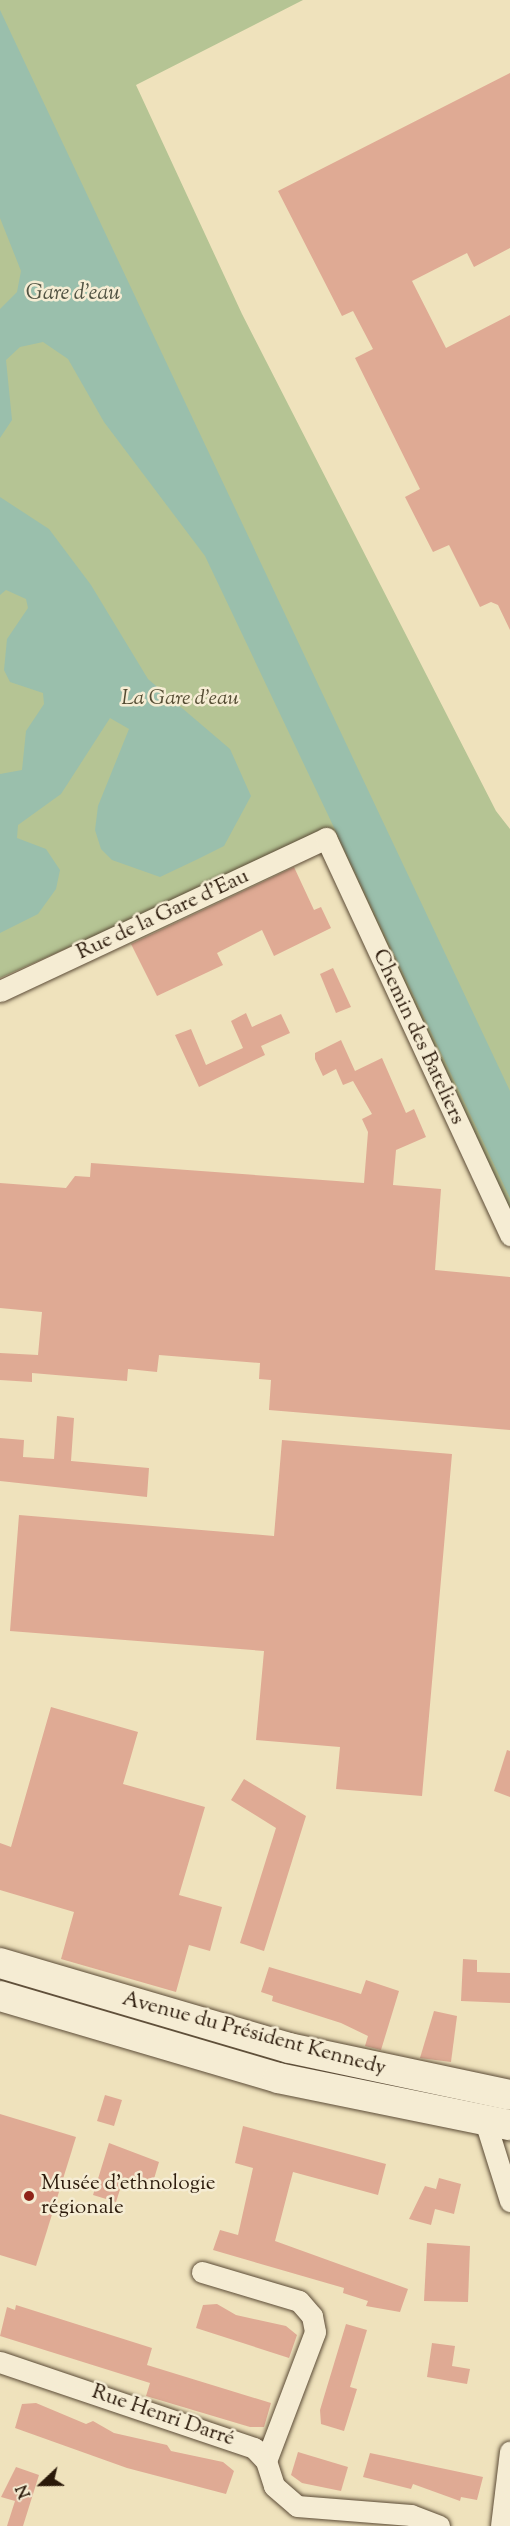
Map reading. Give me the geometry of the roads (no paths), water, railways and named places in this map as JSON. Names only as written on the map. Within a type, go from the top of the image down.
[{"type":"main road","name":"Avenue du Président Kennedy","points":[[0,1964],[289,2048],[510,2096]]},
{"type":"main road","name":"Avenue du Président Kennedy","points":[[0,1996],[278,2079],[498,2123]]},
{"type":"street","name":"Rue de la Gare d'Eau","points":[[0,991],[326,838]]},
{"type":"street","name":"Chemin des Bateliers","points":[[326,838],[510,1236]]},
{"type":"street","points":[[498,2123],[510,2201]]},
{"type":"street","points":[[202,2272],[299,2301],[312,2316],[315,2332],[266,2461],[274,2486],[297,2506],[411,2515],[439,2526]]},
{"type":"street","name":"Rue Henri Darré","points":[[0,2362],[219,2433],[254,2448],[266,2461]]},
{"type":"street","points":[[501,2526],[510,2452]]},
{"type":"water","name":"Gare d'eau","points":[[0,10],[510,1091],[510,1198],[205,556],[104,422],[68,359],[43,342],[20,347],[6,360],[12,420],[0,438],[0,309],[17,292],[21,271],[0,218]]},
{"type":"water","points":[[0,497],[49,529],[91,585],[148,679],[230,749],[251,796],[224,846],[160,877],[112,860],[101,849],[95,830],[98,806],[129,729],[110,718],[61,794],[18,825],[17,838],[46,849],[60,870],[56,889],[38,914],[0,933],[0,774],[22,770],[26,731],[44,704],[43,693],[10,682],[4,670],[7,639],[28,608],[26,599],[6,590],[0,595]]},
{"type":"place","name":"Musée d'ethnologie régionale","points":[[29,2196]]},
{"type":"park label","name":"La Gare d'eau","points":[[180,699]]}]
